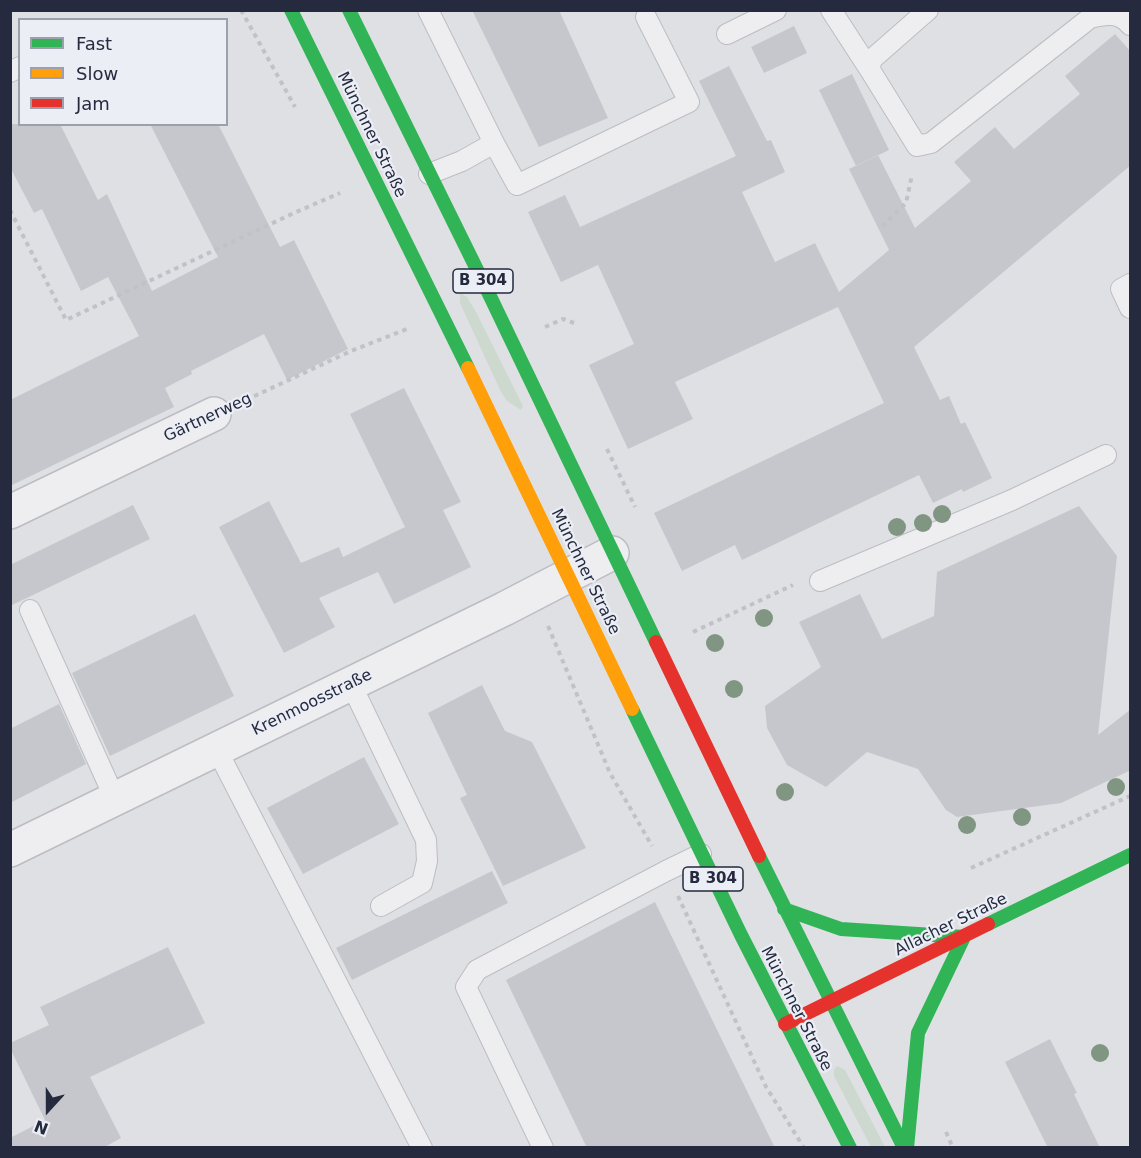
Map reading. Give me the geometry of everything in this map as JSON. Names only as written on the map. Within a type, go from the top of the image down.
[{"type":"main road","name":"Münchner Straße","points":[[291,10],[484,398],[701,854],[805,1065],[850,1148]]},
{"type":"main road","name":"Münchner Straße","points":[[349,10],[489,294],[784,909],[905,1148]]},
{"type":"main road","name":"Allacher Straße","points":[[785,1024],[1131,855]]},
{"type":"main road","points":[[784,909],[841,929],[964,937],[918,1033],[905,1148]]},
{"type":"street","name":"Gärtnerweg","points":[[10,512],[214,414]]},
{"type":"street","name":"Krenmoosstraße","points":[[10,850],[351,684],[612,553]]},
{"type":"lane","points":[[428,10],[517,185],[689,102],[646,16]]},
{"type":"lane","points":[[727,34],[776,10]]},
{"type":"lane","points":[[831,10],[917,146],[931,143],[1087,14],[1107,14],[1125,19],[1131,25]]},
{"type":"lane","points":[[870,70],[871,60],[928,10]]},
{"type":"lane","points":[[429,174],[462,161],[494,143]]},
{"type":"lane","points":[[1131,284],[1122,289],[1131,308]]},
{"type":"lane","points":[[820,581],[1012,500],[1106,455]]},
{"type":"lane","points":[[30,610],[115,799]]},
{"type":"lane","points":[[351,684],[426,840],[427,861],[422,883],[381,906]]},
{"type":"lane","points":[[217,750],[422,1148]]},
{"type":"lane","points":[[543,1148],[466,987],[477,970],[701,854]]},
{"type":"path","points":[[882,226],[906,203],[917,146]]},
{"type":"path","points":[[10,210],[66,320],[342,192]]},
{"type":"path","points":[[545,327],[563,319],[573,323]]},
{"type":"path","name":"Gärtnerweg","points":[[214,414],[407,328]]},
{"type":"path","points":[[693,632],[806,579],[820,581]]},
{"type":"path","points":[[971,868],[1131,795]]},
{"type":"shaded area","points":[[460,293],[467,297],[476,312],[523,406],[521,410],[507,401],[501,392],[460,303]]},
{"type":"shaded area","points":[[837,1066],[845,1070],[885,1147],[871,1147],[834,1076]]},
{"type":"building","points":[[472,10],[559,10],[608,118],[539,147]]},
{"type":"building","points":[[794,26],[807,53],[764,73],[751,47]]},
{"type":"building","points":[[1115,34],[1131,52],[1131,165],[914,347],[940,400],[949,396],[961,424],[965,422],[992,478],[933,503],[919,475],[742,560],[735,545],[682,571],[654,513],[884,403],[838,307],[675,382],[693,419],[628,449],[589,365],[634,344],[598,265],[561,282],[528,212],[565,195],[580,227],[736,156],[699,81],[729,66],[767,141],[771,140],[785,172],[742,192],[775,262],[815,243],[839,292],[889,250],[849,169],[878,155],[915,228],[971,181],[954,162],[995,127],[1014,149],[1080,94],[1065,76]]},
{"type":"building","points":[[852,74],[889,150],[856,166],[819,90]]},
{"type":"building","points":[[10,124],[61,126],[98,200],[107,194],[152,291],[218,257],[151,126],[219,126],[280,247],[294,240],[348,349],[287,380],[264,334],[191,371],[192,374],[165,388],[174,407],[10,486],[10,400],[139,336],[108,277],[81,291],[42,209],[34,213],[10,167]]},
{"type":"building","points":[[404,388],[461,502],[443,510],[471,567],[394,604],[378,572],[319,598],[335,627],[284,653],[219,527],[269,501],[301,563],[339,547],[343,557],[405,527],[350,414]]},
{"type":"building","points":[[133,505],[150,539],[10,606],[10,565]]},
{"type":"building","points":[[1079,506],[1117,556],[1098,735],[1131,709],[1131,770],[1061,803],[957,817],[946,810],[918,769],[867,752],[826,787],[787,765],[767,728],[765,706],[821,667],[799,622],[860,594],[882,639],[934,616],[937,572]]},
{"type":"building","points":[[195,614],[234,696],[110,756],[72,673]]},
{"type":"building","points":[[482,685],[505,731],[532,742],[586,848],[503,886],[460,798],[467,795],[428,713]]},
{"type":"building","points":[[59,704],[86,764],[10,803],[10,729]]},
{"type":"building","points":[[364,757],[399,824],[303,874],[267,808]]},
{"type":"building","points":[[492,871],[508,903],[352,980],[336,948]]},
{"type":"building","points":[[655,902],[775,1148],[587,1148],[506,980]]},
{"type":"building","points":[[168,947],[205,1023],[90,1077],[121,1138],[103,1148],[10,1148],[10,1138],[45,1120],[10,1048],[10,1043],[49,1025],[40,1007]]},
{"type":"building","points":[[1050,1039],[1077,1093],[1074,1094],[1100,1148],[1048,1148],[1005,1062]]},
{"type":"traffic: fast","points":[[291,10],[468,368]]},
{"type":"traffic: fast","points":[[349,10],[489,294],[656,642]]},
{"type":"traffic: fast","points":[[632,709],[741,935],[850,1148]]},
{"type":"traffic: fast","points":[[988,924],[1130,855]]},
{"type":"traffic: fast","points":[[759,856],[904,1148]]},
{"type":"traffic: fast","points":[[784,909],[841,929],[964,937],[918,1033],[907,1148]]},
{"type":"traffic: slow","points":[[468,368],[632,709]]},
{"type":"traffic: jam","points":[[656,642],[759,856]]},
{"type":"traffic: jam","points":[[785,1024],[988,924]]}]
